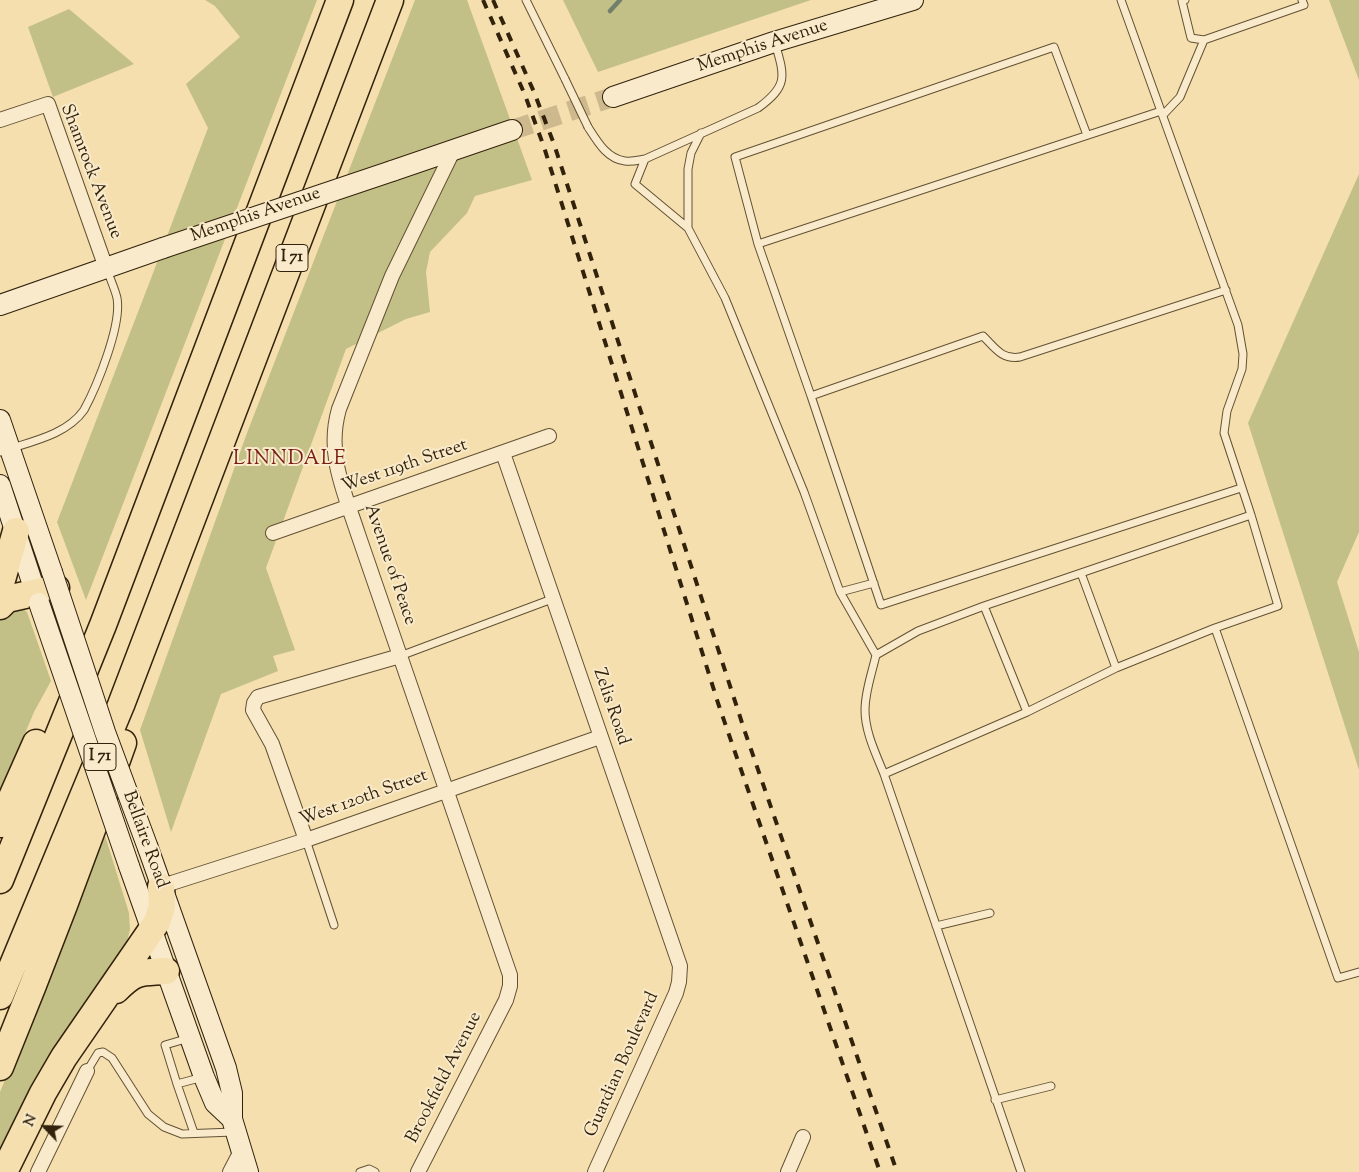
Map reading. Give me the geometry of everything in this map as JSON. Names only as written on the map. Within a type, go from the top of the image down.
[{"type":"highway","points":[[0,880],[103,625],[340,0]]},
{"type":"highway","name":"I 71","points":[[0,996],[121,704],[390,0]]},
{"type":"highway","points":[[0,824],[26,768],[90,614],[157,482]]},
{"type":"highway","points":[[0,1067],[90,839],[136,705],[194,515]]},
{"type":"highway","points":[[0,587],[16,531]]},
{"type":"highway","points":[[0,606],[7,598],[45,589]]},
{"type":"highway","points":[[4,1172],[43,1093],[64,1057],[152,931],[162,906],[150,890]]},
{"type":"highway","points":[[95,1012],[130,977],[140,973],[166,971]]},
{"type":"street","name":"Memphis Avenue","points":[[613,97],[774,42],[913,0]]},
{"type":"street","name":"Shamrock Avenue","points":[[0,120],[48,104],[106,268]]},
{"type":"street","name":"Memphis Avenue","points":[[0,305],[454,148],[512,130]]},
{"type":"street","name":"Avenue of Peace","points":[[454,148],[392,276],[338,416],[334,432],[335,457],[349,506],[509,970],[510,986],[506,1000]]},
{"type":"street","name":"Bellaire Road","points":[[0,420],[5,450],[45,589],[129,866],[150,890],[226,1068],[232,1093],[236,1134],[248,1172]]},
{"type":"street","name":"West 119th Street","points":[[273,533],[549,436]]},
{"type":"street","name":"Zelis Road","points":[[503,453],[676,954],[680,972]]},
{"type":"street","name":"Bellaire Road","points":[[0,485],[16,531],[45,589],[105,732],[148,848],[150,890]]},
{"type":"street","points":[[306,840],[272,744],[254,710],[254,703],[258,697],[400,656]]},
{"type":"street","name":"West 120th Street","points":[[150,890],[306,840],[600,737]]},
{"type":"street","name":"Bellaire Road","points":[[152,931],[189,1038],[215,1104],[236,1134]]},
{"type":"street","name":"Guardian Boulevard","points":[[595,1172],[676,993],[680,972]]},
{"type":"street","name":"Brookfield Avenue","points":[[418,1172],[506,1000]]},
{"type":"street","points":[[38,1172],[87,1071]]},
{"type":"street","points":[[230,1172],[236,1134]]},
{"type":"street","points":[[788,1172],[803,1137]]},
{"type":"lane","points":[[526,0],[588,127],[604,150],[614,158],[626,162],[645,159],[758,108],[773,96],[780,89],[782,78],[781,64],[774,42]]},
{"type":"lane","points":[[884,774],[1027,712],[1116,668],[1216,628],[1278,606],[1224,433],[1227,411],[1242,368],[1243,354],[1238,325],[1121,0]]},
{"type":"lane","points":[[1185,0],[1182,1],[1191,38],[1204,40],[1304,5],[1302,0]]},
{"type":"lane","points":[[758,244],[1087,135],[1162,113],[1180,97],[1204,40]]},
{"type":"lane","points":[[1087,135],[1054,47],[735,158],[758,244],[881,604],[1241,488]]},
{"type":"lane","points":[[688,228],[688,169],[692,153],[701,133]]},
{"type":"lane","points":[[645,159],[635,184],[688,228],[725,298],[804,492],[840,592],[876,655],[866,693],[865,711],[870,738],[1021,1172]]},
{"type":"lane","points":[[5,450],[63,429],[84,410],[106,356],[117,314],[117,298],[106,268]]},
{"type":"lane","points":[[811,396],[983,336],[1004,356],[1010,358],[1020,357],[1226,290]]},
{"type":"lane","points":[[876,655],[918,631],[984,606],[1251,515]]},
{"type":"lane","points":[[1081,573],[1116,668]]},
{"type":"lane","points":[[840,592],[874,583]]},
{"type":"lane","points":[[400,656],[552,599]]},
{"type":"lane","points":[[984,606],[1027,712]]},
{"type":"lane","points":[[1216,628],[1338,978],[1359,972]]},
{"type":"lane","points":[[306,840],[334,924]]},
{"type":"lane","points":[[936,926],[990,913]]},
{"type":"lane","points":[[189,1038],[165,1045],[194,1133]]},
{"type":"lane","points":[[87,1071],[98,1053],[104,1052],[112,1058],[148,1114],[164,1127],[182,1134],[236,1134]]},
{"type":"lane","points":[[178,1084],[204,1077]]},
{"type":"lane","points":[[996,1100],[1051,1086]]},
{"type":"lane","points":[[360,1172],[369,1169],[375,1172]]},
{"type":"shaded area","points":[[205,0],[317,0],[86,600],[57,522],[208,128],[186,84],[240,37],[215,6]]},
{"type":"shaded area","points":[[415,0],[467,0],[532,180],[475,196],[467,213],[430,252],[426,272],[430,312],[406,319],[346,349],[266,568],[295,650],[273,656],[278,671],[221,694],[171,832],[140,730],[247,433]]},
{"type":"shaded area","points":[[563,0],[811,0],[598,72]]},
{"type":"shaded area","points":[[1329,0],[1359,0],[1359,80]]},
{"type":"shaded area","points":[[69,9],[134,64],[53,97],[28,27]]},
{"type":"shaded area","points":[[1359,174],[1359,532],[1337,582],[1359,652],[1359,770],[1248,423]]},
{"type":"shaded area","points":[[20,606],[27,612],[51,681],[34,712],[0,793],[0,618]]},
{"type":"shaded area","points":[[103,829],[129,913],[130,930],[127,941],[0,1159],[0,1092],[62,940]]},
{"type":"waterway","points":[[610,11],[620,0]]},
{"type":"tunnel","points":[[512,130],[613,97]]},
{"type":"railway","points":[[483,0],[525,95],[544,147],[718,703],[880,1172]]},
{"type":"railway","points":[[493,0],[534,92],[554,144],[745,732],[897,1172]]},
{"type":"district","name":"LINNDALE","points":[[290,461]]}]
